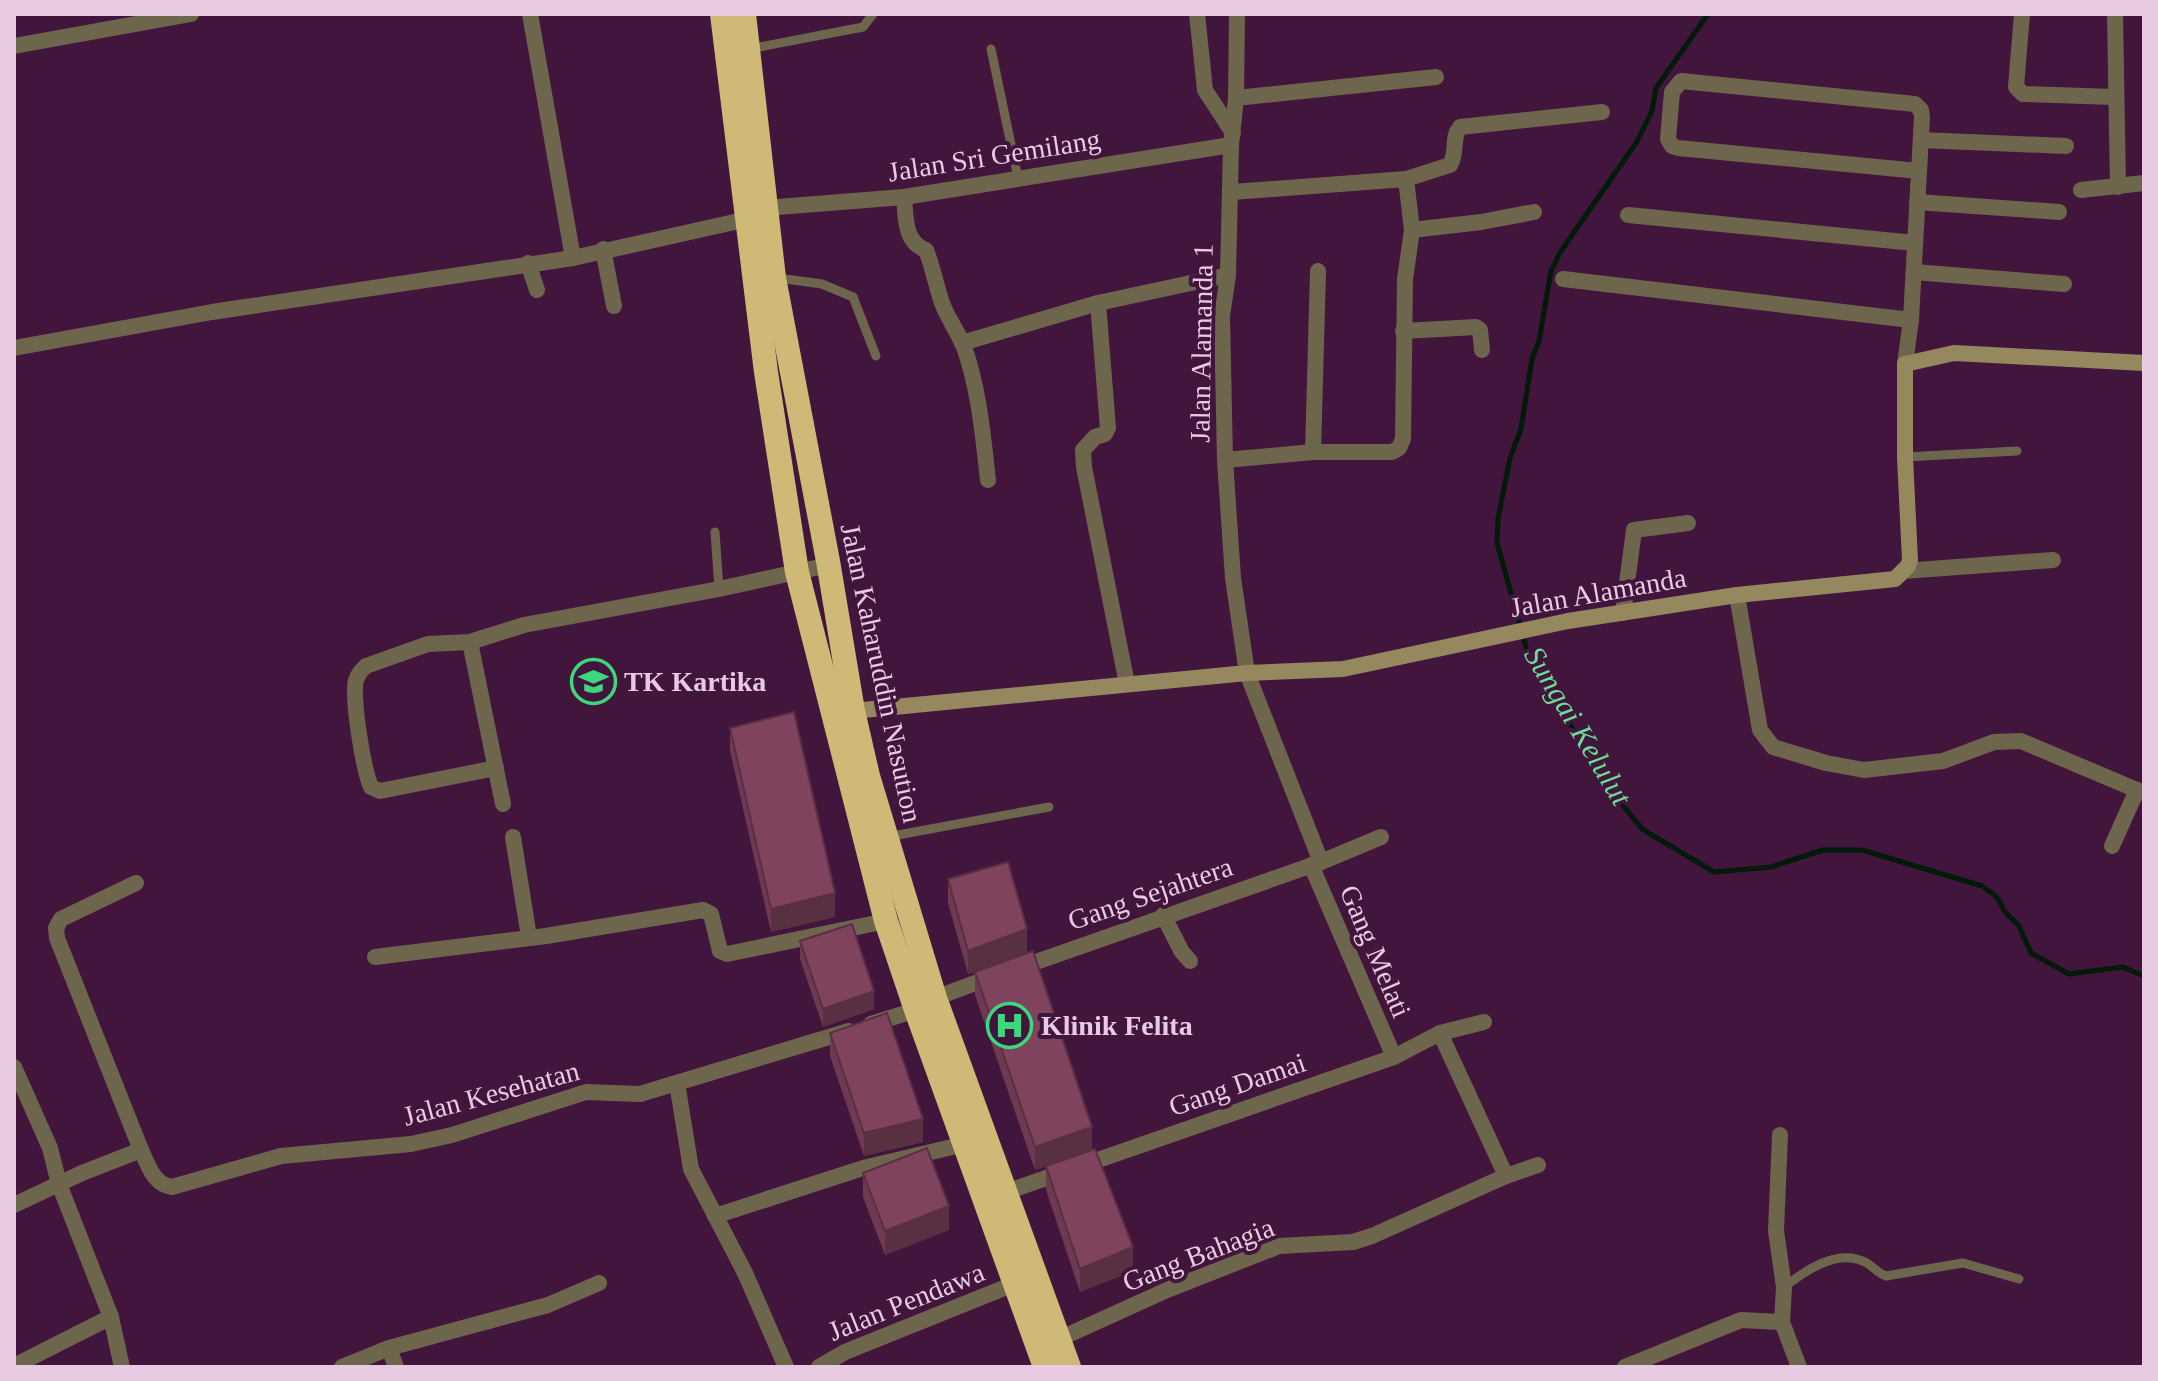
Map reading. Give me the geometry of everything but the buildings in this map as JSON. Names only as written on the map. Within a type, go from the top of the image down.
[{"type":"highway","name":"Jalan Kaharuddin Nasution","points":[[722,14],[757,213],[774,278],[829,565],[853,711],[926,1004],[965,1144],[1045,1367]]},
{"type":"highway","name":"Jalan Kaharuddin Nasution","points":[[744,14],[749,49],[766,372],[797,572],[886,921],[926,1004],[1006,1192],[1069,1367]]},
{"type":"street","points":[[14,46],[191,14]]},
{"type":"street","points":[[530,14],[573,258]]},
{"type":"street","points":[[1197,14],[1205,90],[1232,139]]},
{"type":"street","name":"Jalan Alamanda 1","points":[[1237,14],[1228,275],[1222,316],[1225,460],[1233,578],[1247,673]]},
{"type":"street","points":[[2022,14],[2016,87],[2023,94],[2114,97]]},
{"type":"street","points":[[2115,14],[2114,97],[2118,187]]},
{"type":"street","points":[[1236,98],[1436,77]]},
{"type":"street","points":[[1903,571],[1910,560],[1905,364],[1911,320],[1921,140],[1921,110],[1915,104],[1681,81],[1672,92],[1668,139],[1672,146],[1678,148],[1919,171]]},
{"type":"street","points":[[1232,192],[1406,179],[1450,165],[1455,156],[1455,134],[1460,127],[1602,112]]},
{"type":"street","name":"Jalan Sri Gemilang","points":[[14,348],[212,312],[573,258],[757,213],[904,197],[1232,139]]},
{"type":"street","points":[[1921,140],[2066,146]]},
{"type":"street","points":[[1225,460],[1313,452],[1392,452],[1399,448],[1403,439],[1405,279],[1412,230],[1406,179]]},
{"type":"street","points":[[2081,190],[2144,183]]},
{"type":"street","points":[[904,197],[908,234],[915,247],[926,250],[949,322],[962,343],[980,415],[988,480]]},
{"type":"street","points":[[1917,202],[2059,212]]},
{"type":"street","points":[[1412,230],[1534,212]]},
{"type":"street","points":[[1628,215],[1915,243]]},
{"type":"street","points":[[603,249],[614,306]]},
{"type":"street","points":[[528,263],[537,290]]},
{"type":"street","points":[[1313,452],[1318,271]]},
{"type":"street","points":[[1914,272],[2064,284]]},
{"type":"street","points":[[962,343],[1098,303],[1228,275]]},
{"type":"street","points":[[1563,279],[1911,320]]},
{"type":"street","points":[[1098,303],[1108,428],[1105,434],[1095,437],[1083,450],[1084,467],[1127,684]]},
{"type":"street","points":[[1403,331],[1476,327],[1480,330],[1482,350]]},
{"type":"street","points":[[1905,364],[1954,353],[2144,363]]},
{"type":"street","points":[[1623,613],[1634,530],[1688,523]]},
{"type":"street","points":[[1903,571],[2053,560]]},
{"type":"street","points":[[496,768],[380,791],[371,787],[355,688],[362,668],[428,644],[470,642],[524,625],[829,565]]},
{"type":"street","name":"Jalan Alamanda","points":[[853,711],[1247,673],[1343,669],[1534,628],[1737,595],[1895,579],[1903,571]]},
{"type":"street","points":[[1737,595],[1760,730],[1773,747],[1826,763],[1864,770],[1943,761],[1994,742],[2021,741],[2140,792],[2112,846]]},
{"type":"street","points":[[470,642],[503,804]]},
{"type":"street","name":"Gang Melati","points":[[1247,673],[1316,863],[1394,1057]]},
{"type":"street","points":[[513,837],[529,937]]},
{"type":"street","name":"Gang Sejahtera","points":[[926,1004],[1381,837]]},
{"type":"street","name":"Jalan Kesehatan","points":[[136,883],[61,919],[56,933],[141,1150],[156,1181],[172,1187],[281,1156],[411,1144],[452,1135],[586,1092],[640,1094],[926,1004]]},
{"type":"street","points":[[375,957],[546,936],[703,910],[711,914],[720,951],[727,954],[886,921]]},
{"type":"street","points":[[1163,915],[1190,961]]},
{"type":"street","name":"Gang Damai","points":[[1006,1192],[1394,1057],[1440,1033],[1484,1022]]},
{"type":"street","points":[[1440,1033],[1506,1176]]},
{"type":"street","points":[[14,1067],[50,1148],[59,1184],[111,1317],[122,1367]]},
{"type":"street","points":[[677,1083],[691,1169],[745,1273],[786,1367]]},
{"type":"street","points":[[1780,1135],[1776,1231],[1784,1287],[1782,1322],[1799,1367]]},
{"type":"street","points":[[715,1216],[863,1168],[965,1144]]},
{"type":"street","points":[[14,1205],[141,1150]]},
{"type":"street","name":"Gang Bahagia","points":[[1059,1339],[1167,1290],[1279,1246],[1353,1242],[1538,1165]]},
{"type":"street","points":[[342,1367],[389,1348],[548,1305],[599,1283]]},
{"type":"street","name":"Jalan Pendawa","points":[[824,1365],[845,1352],[1014,1284]]},
{"type":"street","points":[[14,1366],[111,1317]]},
{"type":"street","points":[[1625,1367],[1741,1320],[1782,1322]]},
{"type":"street","points":[[389,1348],[396,1367]]},
{"type":"lane","points":[[749,49],[863,27],[873,14]]},
{"type":"lane","points":[[991,49],[1018,178]]},
{"type":"lane","points":[[774,278],[822,284],[853,297],[876,356]]},
{"type":"lane","points":[[1905,457],[2017,451]]},
{"type":"lane","points":[[715,532],[719,589]]},
{"type":"lane","points":[[885,838],[1049,807]]},
{"type":"lane","points":[[1784,1287],[1822,1262],[1844,1259],[1864,1262],[1886,1276],[1963,1263],[2019,1279]]},
{"type":"waterway","name":"Sungai Kelulut","points":[[1708,14],[1656,88],[1652,111],[1636,143],[1561,251],[1551,271],[1521,429],[1510,458],[1498,519],[1497,543],[1528,654],[1605,783],[1642,829],[1714,872],[1771,867],[1823,850],[1862,850],[1982,886],[1997,897],[2005,912],[2019,926],[2031,953],[2069,974],[2123,967],[2144,976]]},
{"type":"place","name":"TK Kartika","points":[[593,681]]},
{"type":"place","name":"Klinik Felita","points":[[1010,1025]]}]
